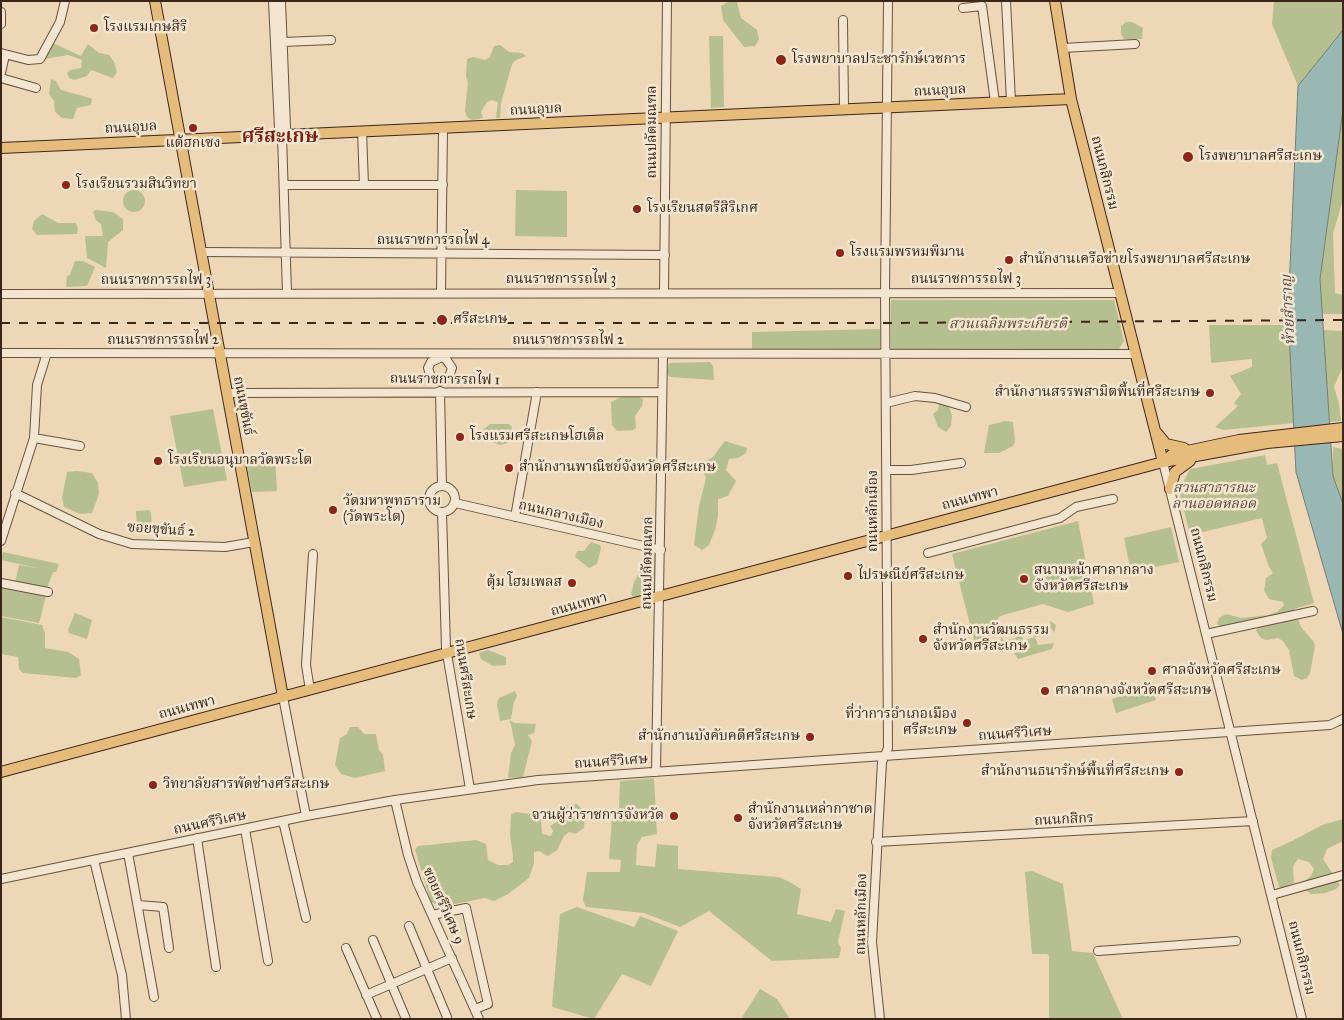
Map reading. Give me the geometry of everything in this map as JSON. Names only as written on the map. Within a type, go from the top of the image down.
[{"type":"main road","name":"ถนนขุขันธ์","points":[[155,1],[283,697]]},
{"type":"main road","name":"ถนนกสิกรรม","points":[[1055,1],[1071,99],[1163,462]]},
{"type":"main road","name":"ถนนอุบล","points":[[1,148],[1071,99]]},
{"type":"main road","points":[[1154,430],[1166,444],[1172,447],[1201,451],[1343,428]]},
{"type":"main road","points":[[1266,440],[1343,436]]},
{"type":"main road","points":[[1170,489],[1173,477],[1179,467],[1201,451]]},
{"type":"main road","name":"ถนนเทพา","points":[[1,772],[1201,451]]},
{"type":"street","points":[[1,73],[3,54],[28,60],[40,59],[60,22],[65,1]]},
{"type":"street","points":[[274,1],[279,128],[282,135],[287,293]]},
{"type":"street","points":[[281,1],[286,128],[282,135]]},
{"type":"street","name":"ถนนปลัดมณฑล","points":[[664,293],[666,126],[664,117],[667,1]]},
{"type":"street","name":"ถนนหลักเมือง","points":[[880,1019],[872,942],[876,842],[882,762],[888,748],[885,293],[888,1]]},
{"type":"street","points":[[1006,1],[1011,102]]},
{"type":"street","points":[[963,8],[982,6],[995,102]]},
{"type":"street","points":[[1,12],[1,24]]},
{"type":"street","points":[[843,20],[844,109]]},
{"type":"street","points":[[282,42],[332,40]]},
{"type":"street","points":[[1063,48],[1135,44]]},
{"type":"street","points":[[1,78],[36,88]]},
{"type":"street","points":[[441,293],[443,128]]},
{"type":"street","points":[[362,131],[364,185]]},
{"type":"street","points":[[284,185],[443,185]]},
{"type":"street","name":"ถนนราชการรถไฟ 4","points":[[200,252],[665,255]]},
{"type":"street","name":"ถนนราชการรถไฟ 3","points":[[1,294],[1120,292]]},
{"type":"street","name":"ถนนราชการรถไฟ 2","points":[[1,353],[429,353],[440,355],[459,353],[1136,354]]},
{"type":"street","points":[[1,541],[34,438],[37,385],[47,353]]},
{"type":"street","points":[[451,364],[459,353]]},
{"type":"street","name":"ถนนปลัดมณฑล","points":[[656,772],[661,597],[663,354]]},
{"type":"street","points":[[440,355],[451,364],[452,371],[446,379],[434,379],[428,372],[429,365],[440,355]]},
{"type":"street","points":[[426,391],[434,379]]},
{"type":"street","points":[[446,379],[453,391]]},
{"type":"street","name":"ถนนราชการรถไฟ 1","points":[[227,393],[426,391],[662,392]]},
{"type":"street","points":[[440,391],[442,486]]},
{"type":"street","points":[[515,517],[537,392]]},
{"type":"street","points":[[886,404],[915,396],[935,398],[966,407]]},
{"type":"street","points":[[34,438],[80,446]]},
{"type":"street","name":"ถนนกสิกรรม","points":[[1163,462],[1302,1019]]},
{"type":"street","points":[[887,470],[911,470],[961,463]]},
{"type":"street","points":[[442,486],[453,492],[455,503],[450,510],[442,512],[436,511],[429,502],[432,492],[442,486]]},
{"type":"street","name":"ซอยขุขันธ์ 2","points":[[15,493],[99,534],[132,544],[224,547],[254,542]]},
{"type":"street","points":[[928,553],[1060,518],[1076,507],[1113,499]]},
{"type":"street","name":"ถนนกลางเมือง","points":[[455,503],[661,550]]},
{"type":"street","name":"ถนนศรีสะเกษ","points":[[442,512],[447,654],[470,789]]},
{"type":"street","points":[[310,690],[306,665],[313,554]]},
{"type":"street","points":[[1,583],[48,592]]},
{"type":"street","points":[[1206,634],[1313,611]]},
{"type":"street","name":"ถนนขุขันธ์","points":[[283,697],[306,816]]},
{"type":"street","name":"ถนนศรีวิเศษ","points":[[1,879],[306,816],[395,800],[538,780],[1330,724],[1343,719]]},
{"type":"street","name":"ซอยศรีวิเศษ 9","points":[[395,800],[408,855],[432,915],[479,1019]]},
{"type":"street","points":[[283,821],[306,918]]},
{"type":"street","name":"ถนนกสิกร","points":[[876,842],[1253,821]]},
{"type":"street","points":[[245,829],[268,961]]},
{"type":"street","points":[[197,838],[216,967]]},
{"type":"street","points":[[128,853],[154,997]]},
{"type":"street","points":[[94,860],[122,975],[126,1019]]},
{"type":"street","points":[[1272,895],[1343,875]]},
{"type":"street","points":[[138,905],[163,907],[169,948]]},
{"type":"street","points":[[432,915],[466,908],[488,1004],[475,1009]]},
{"type":"street","points":[[409,926],[447,1017]]},
{"type":"street","points":[[373,940],[406,1019]]},
{"type":"street","points":[[1098,950],[1236,941]]},
{"type":"street","points":[[346,948],[377,1019]]},
{"type":"street","points":[[366,995],[452,958]]},
{"type":"green space","points":[[1274,1],[1343,1],[1343,30],[1298,86],[1272,24]]},
{"type":"green space","points":[[728,2],[737,2],[741,18],[757,30],[759,39],[755,46],[744,47],[723,20],[721,6]]},
{"type":"green space","points":[[1126,22],[1132,22],[1143,28],[1142,39],[1124,39],[1121,34],[1121,26]]},
{"type":"green space","points":[[709,36],[723,36],[724,107],[711,108]]},
{"type":"green space","points":[[53,43],[81,56],[88,44],[99,53],[109,55],[114,62],[117,72],[113,78],[91,70],[87,76],[74,80],[69,78],[67,73],[70,70],[81,68],[82,60],[68,55],[45,59]]},
{"type":"green space","points":[[500,45],[509,52],[522,53],[526,56],[512,64],[501,103],[500,118],[496,118],[498,102],[492,100],[487,102],[481,112],[483,118],[472,120],[467,117],[465,111],[468,82],[466,77],[467,59],[473,57],[485,60],[490,57],[494,46]]},
{"type":"green space","points":[[51,79],[56,81],[61,90],[92,99],[91,105],[77,108],[73,119],[62,118],[55,112],[54,101],[49,94]]},
{"type":"green space","points":[[1343,110],[1343,199],[1333,234],[1335,293],[1343,295],[1343,314],[1322,314],[1320,279]]},
{"type":"green space","points":[[134,190],[142,193],[145,201],[142,209],[134,212],[126,209],[123,201],[126,193]]},
{"type":"green space","points":[[516,190],[567,191],[567,237],[515,236]]},
{"type":"green space","points":[[95,210],[113,212],[123,219],[123,230],[108,242],[106,268],[87,258],[85,236],[103,236],[101,224],[96,220],[93,212]]},
{"type":"green space","points":[[42,214],[58,223],[76,223],[77,234],[37,235],[32,229],[34,221]]},
{"type":"green space","points":[[75,261],[83,261],[95,267],[87,286],[66,287],[67,276],[70,275]]},
{"type":"green space","name":"สวนเฉลิมพระเกียรติ","points":[[891,300],[1114,300],[1124,341],[1119,349],[891,349]]},
{"type":"green space","points":[[1209,325],[1289,325],[1294,423],[1223,430],[1215,427],[1238,406],[1234,403],[1241,394],[1230,376],[1252,367],[1252,359],[1211,363]]},
{"type":"green space","points":[[880,329],[880,349],[752,349],[752,332]]},
{"type":"green space","points":[[1323,330],[1343,331],[1343,366],[1334,387],[1339,403],[1341,421],[1329,422]]},
{"type":"green space","points":[[710,362],[713,366],[714,380],[670,377],[666,374],[669,363]]},
{"type":"green space","points":[[637,396],[643,399],[642,406],[635,416],[636,428],[633,430],[617,431],[612,425],[611,402],[621,397]]},
{"type":"green space","points":[[948,403],[952,416],[951,426],[946,432],[938,427],[933,414],[938,410],[939,404]]},
{"type":"green space","points":[[213,409],[227,480],[184,487],[170,416]]},
{"type":"green space","points":[[1005,421],[1013,422],[1015,442],[1013,446],[999,453],[984,453],[989,425]]},
{"type":"green space","points":[[490,424],[509,424],[512,427],[508,443],[500,445],[488,440],[483,430]]},
{"type":"green space","points":[[725,441],[747,448],[746,453],[738,458],[729,459],[726,470],[736,481],[728,496],[718,499],[718,516],[715,530],[709,545],[702,550],[694,545],[699,506],[706,478],[704,474],[704,461],[712,458]]},
{"type":"green space","points":[[1333,447],[1343,449],[1343,504],[1333,476]]},
{"type":"green space","points":[[275,455],[277,491],[252,492],[245,457]]},
{"type":"green space","name":"สวนสาธารณะ ลานออดหลอด","points":[[1265,455],[1267,465],[1277,463],[1314,603],[1294,609],[1301,627],[1315,646],[1310,673],[1307,678],[1302,680],[1294,676],[1289,650],[1283,641],[1278,638],[1266,640],[1261,638],[1256,631],[1258,626],[1225,629],[1217,624],[1219,618],[1226,614],[1241,618],[1268,615],[1277,612],[1284,605],[1283,602],[1269,599],[1264,590],[1266,578],[1273,573],[1261,544],[1267,538],[1262,518],[1190,535],[1179,490],[1190,469]]},
{"type":"green space","points":[[67,472],[92,473],[98,483],[99,494],[92,513],[80,514],[64,507],[62,498]]},
{"type":"green space","points":[[149,510],[151,513],[152,530],[146,534],[137,531],[136,511]]},
{"type":"green space","name":"สนามหน้าศาลากลาง จังหวัดศรีสะเกษ","points":[[1078,521],[1094,604],[1068,612],[1043,604],[1000,616],[983,638],[974,640],[952,554]]},
{"type":"green space","points":[[1171,527],[1179,562],[1131,572],[1124,538]]},
{"type":"green space","points":[[591,542],[600,545],[601,548],[597,564],[589,568],[575,557],[577,551],[584,551]]},
{"type":"green space","points":[[644,550],[658,556],[657,590],[633,597],[631,594],[634,582],[640,571],[649,571],[650,565],[641,561]]},
{"type":"green space","points":[[3,552],[59,564],[56,572],[53,572],[47,588],[15,582],[19,565],[42,569],[1,560]]},
{"type":"green space","points":[[1,587],[46,596],[39,623],[1,616]]},
{"type":"green space","points":[[75,613],[92,620],[87,639],[69,633],[68,630]]},
{"type":"green space","points":[[1,617],[42,625],[45,633],[45,648],[68,652],[79,659],[81,675],[76,678],[23,673],[19,669],[18,657],[1,654]]},
{"type":"green space","points":[[1050,621],[1056,625],[1054,633],[1051,628],[1040,632],[1041,636],[1035,637],[1032,626],[1038,625],[1039,630],[1051,626]]},
{"type":"green space","points":[[1020,630],[1023,641],[1017,643],[1016,639],[1005,643],[1006,647],[1004,649],[1000,644],[1001,636],[1004,641],[1016,638],[1014,632]]},
{"type":"green space","points":[[1035,637],[1038,645],[1054,643],[1052,649],[1018,659],[1014,653],[1026,649],[1023,641]]},
{"type":"green space","points":[[488,650],[506,657],[506,665],[493,666],[481,659],[479,653]]},
{"type":"green space","points":[[1148,688],[1153,690],[1156,700],[1116,713],[1112,699]]},
{"type":"green space","points":[[515,691],[517,696],[511,719],[500,721],[497,704],[499,698]]},
{"type":"green space","points":[[510,720],[514,723],[536,724],[534,733],[528,735],[532,741],[523,777],[508,778],[511,753],[515,745]]},
{"type":"green space","points":[[350,727],[358,727],[364,734],[376,734],[379,750],[383,755],[385,771],[355,778],[341,774],[335,765],[340,738],[347,734]]},
{"type":"green space","points":[[654,778],[657,834],[642,837],[637,845],[636,865],[655,867],[657,844],[678,846],[678,869],[778,877],[788,881],[801,889],[797,914],[831,922],[836,909],[845,911],[838,942],[841,948],[839,958],[772,961],[709,911],[680,927],[644,913],[586,907],[583,900],[587,872],[620,872],[621,860],[609,859],[612,818],[619,808],[620,781]]},
{"type":"green space","points":[[577,804],[585,818],[584,828],[575,834],[569,832],[564,836],[557,850],[548,856],[539,851],[534,852],[534,863],[529,878],[508,894],[494,901],[485,898],[440,907],[431,902],[415,850],[418,846],[476,840],[486,844],[488,860],[498,865],[508,865],[513,862],[510,835],[511,814],[516,812],[537,815],[541,818],[542,834],[551,836],[553,831],[550,826],[560,820],[566,805]]},
{"type":"green space","points":[[1343,819],[1343,841],[1327,849],[1323,859],[1340,885],[1336,889],[1325,893],[1311,894],[1298,885],[1311,876],[1314,869],[1309,862],[1298,859],[1293,866],[1294,883],[1280,890],[1271,858],[1272,850],[1322,825]]},
{"type":"green space","points":[[1032,871],[1063,884],[1072,951],[1093,953],[1122,1017],[1120,1019],[1049,1019],[1049,956],[1047,954],[1032,954],[1025,872]]},
{"type":"green space","points":[[577,907],[634,927],[640,916],[678,931],[651,986],[622,974],[594,1019],[552,1007],[560,914]]},
{"type":"green space","points":[[760,989],[777,999],[790,1019],[741,1019]]},
{"type":"water","name":"ห้วยสำราญ","points":[[1343,30],[1343,110],[1320,279],[1333,476],[1343,504],[1343,634],[1296,472],[1288,313],[1298,86]]},
{"type":"railway","points":[[1,323],[885,323],[1343,320]]},
{"type":"place","name":"โรงแรมเกษสิริ","points":[[94,28]]},
{"type":"place","name":"โรงพยาบาลประชารักษ์เวชการ","points":[[781,60]]},
{"type":"place","name":"แต้ฮกเซง","points":[[193,128]]},
{"type":"place","name":"โรงพยาบาลศรีสะเกษ","points":[[1188,157]]},
{"type":"place","name":"โรงเรียนรวมสินวิทยา","points":[[66,185]]},
{"type":"place","name":"โรงเรียนสตรีสิริเกศ","points":[[637,209]]},
{"type":"place","name":"โรงแรมพรหมพิมาน","points":[[840,253]]},
{"type":"place","name":"สำนักงานเครือข่ายโรงพยาบาลศรีสะเกษ","points":[[1009,260]]},
{"type":"place","name":"ศรีสะเกษ","points":[[442,320]]},
{"type":"place","name":"สำนักงานสรรพสามิตพื้นที่ศรีสะเกษ","points":[[1210,393]]},
{"type":"place","name":"โรงแรมศรีสะเกษโฮเต็ล","points":[[460,437]]},
{"type":"place","name":"โรงเรียนอนุบาลวัดพระโต","points":[[158,461]]},
{"type":"place","name":"สำนักงานพาณิชย์จังหวัดศรีสะเกษ","points":[[509,468]]},
{"type":"place","name":"วัดมหาพุทธาราม (วัดพระโต)","points":[[333,510]]},
{"type":"place","name":"ไปรษณีย์ศรีสะเกษ","points":[[848,576]]},
{"type":"place","name":"สนามหน้าศาลากลาง จังหวัดศรีสะเกษ","points":[[1024,579]]},
{"type":"place","name":"ตุ้ม โฮมเพลส","points":[[572,583]]},
{"type":"place","name":"สำนักงานวัฒนธรรม จังหวัดศรีสะเกษ","points":[[923,639]]},
{"type":"place","name":"ศาลจังหวัดศรีสะเกษ","points":[[1152,671]]},
{"type":"place","name":"ศาลากลางจังหวัดศรีสะเกษ","points":[[1045,691]]},
{"type":"place","name":"ที่ว่าการอำเภอเมือง ศรีสะเกษ","points":[[967,723]]},
{"type":"place","name":"สำนักงานบังคับคดีศรีสะเกษ","points":[[810,737]]},
{"type":"place","name":"สำนักงานธนารักษ์พื้นที่ศรีสะเกษ","points":[[1179,772]]},
{"type":"place","name":"วิทยาลัยสารพัดช่างศรีสะเกษ","points":[[153,785]]},
{"type":"place","name":"จวนผู้ว่าราชการจังหวัด","points":[[674,816]]},
{"type":"place","name":"สำนักงานเหล่ากาชาด จังหวัดศรีสะเกษ","points":[[738,818]]},
{"type":"district","name":"ศรีสะเกษ","points":[[280,137]]}]
